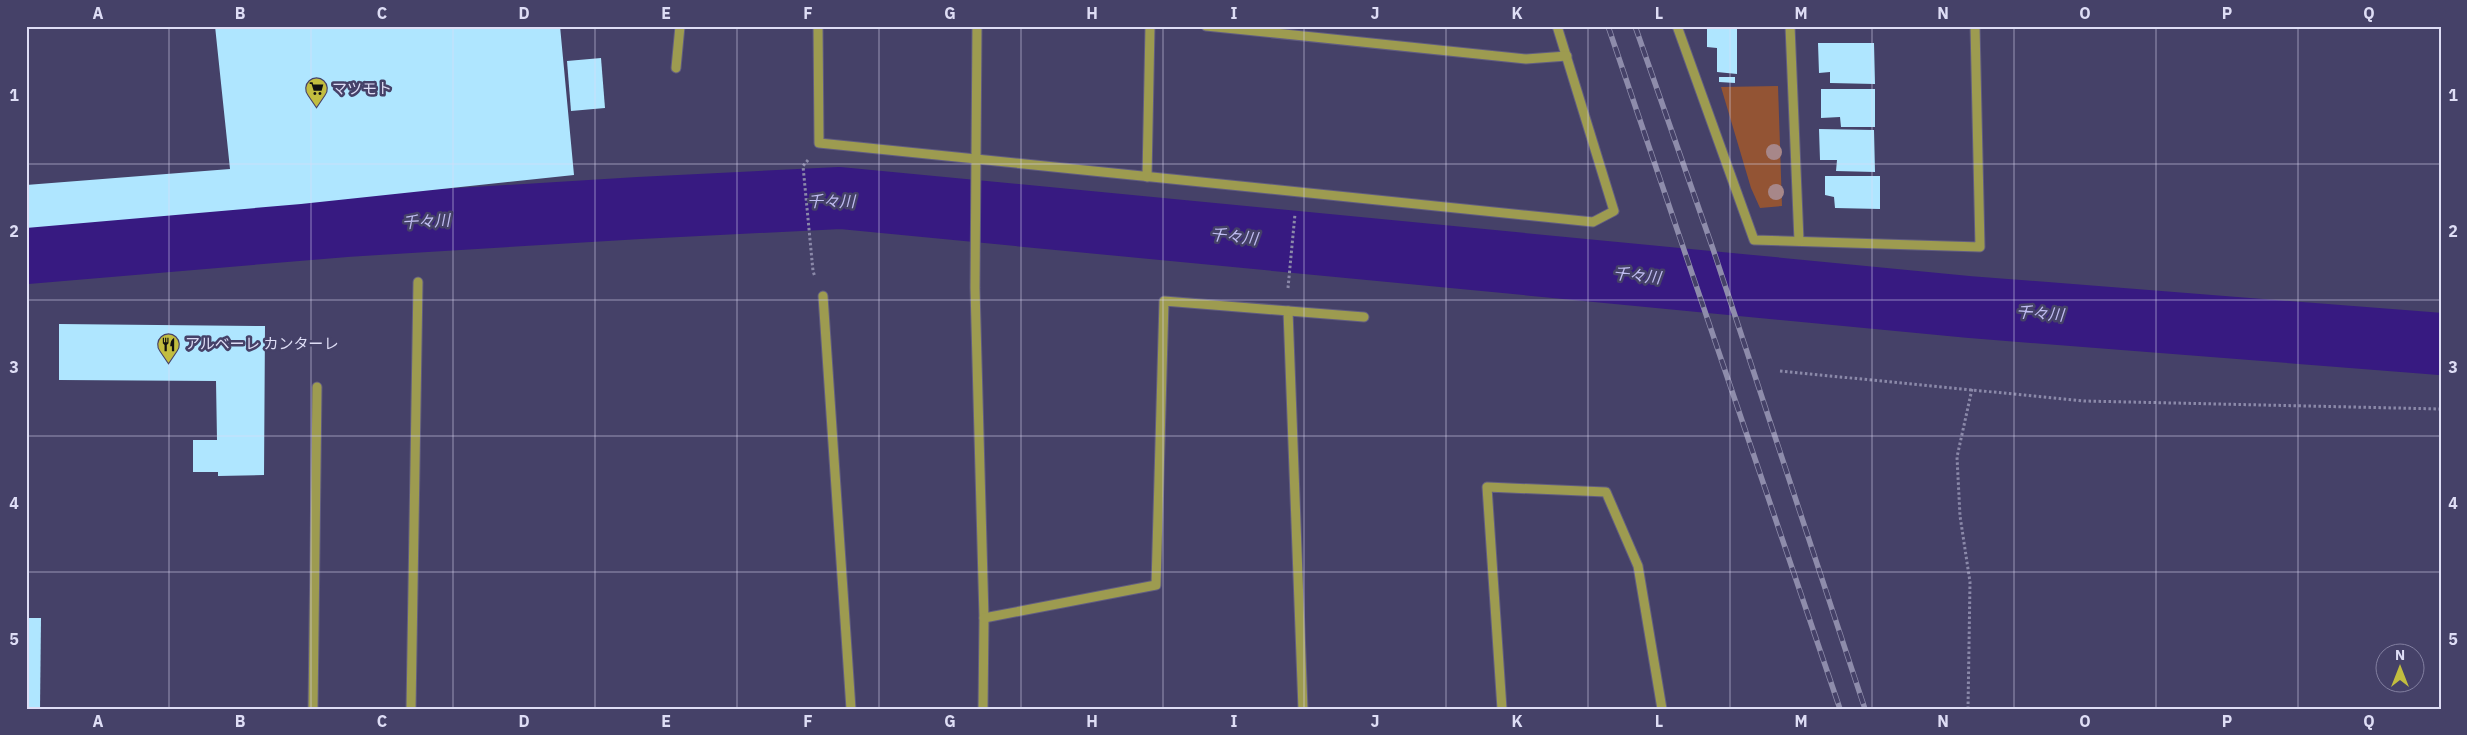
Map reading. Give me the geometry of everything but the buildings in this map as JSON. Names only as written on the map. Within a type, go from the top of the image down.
[{"type":"street","points":[[676,68],[680,26]]},
{"type":"street","points":[[818,26],[819,143],[1593,222],[1614,211],[1557,26]]},
{"type":"street","points":[[977,26],[975,288],[984,618],[983,709]]},
{"type":"street","points":[[1147,177],[1150,26]]},
{"type":"street","points":[[1206,26],[1526,59],[1567,56]]},
{"type":"street","points":[[1676,26],[1754,240],[1980,247],[1975,26]]},
{"type":"street","points":[[1790,26],[1799,242]]},
{"type":"street","points":[[411,709],[418,282]]},
{"type":"street","points":[[823,296],[851,709]]},
{"type":"street","points":[[984,618],[1156,585],[1164,302],[1364,317]]},
{"type":"street","points":[[1288,311],[1302,709]]},
{"type":"street","points":[[313,709],[318,387]]},
{"type":"street","points":[[1502,709],[1488,487],[1606,492],[1638,566],[1662,709]]},
{"type":"path","points":[[819,143],[804,166],[813,271],[823,296]]},
{"type":"path","points":[[1288,286],[1295,216]]},
{"type":"path","points":[[1780,371],[2084,400],[2441,409]]},
{"type":"path","points":[[1968,709],[1970,582],[1960,516],[1957,457],[1972,390]]},
{"type":"shaded area","points":[[1778,86],[1782,206],[1760,208],[1751,188],[1721,87]]},
{"type":"waterway","name":"千々川","points":[[26,253],[345,226],[840,198],[1969,307],[2441,344]]},
{"type":"railway","points":[[1608,26],[1840,709]]},
{"type":"railway","points":[[1635,26],[1713,249],[1865,709]]},
{"type":"place","name":"マツモト","points":[[316,108]]},
{"type":"place","name":"アルベーレ カンターレ","points":[[169,363]]}]
